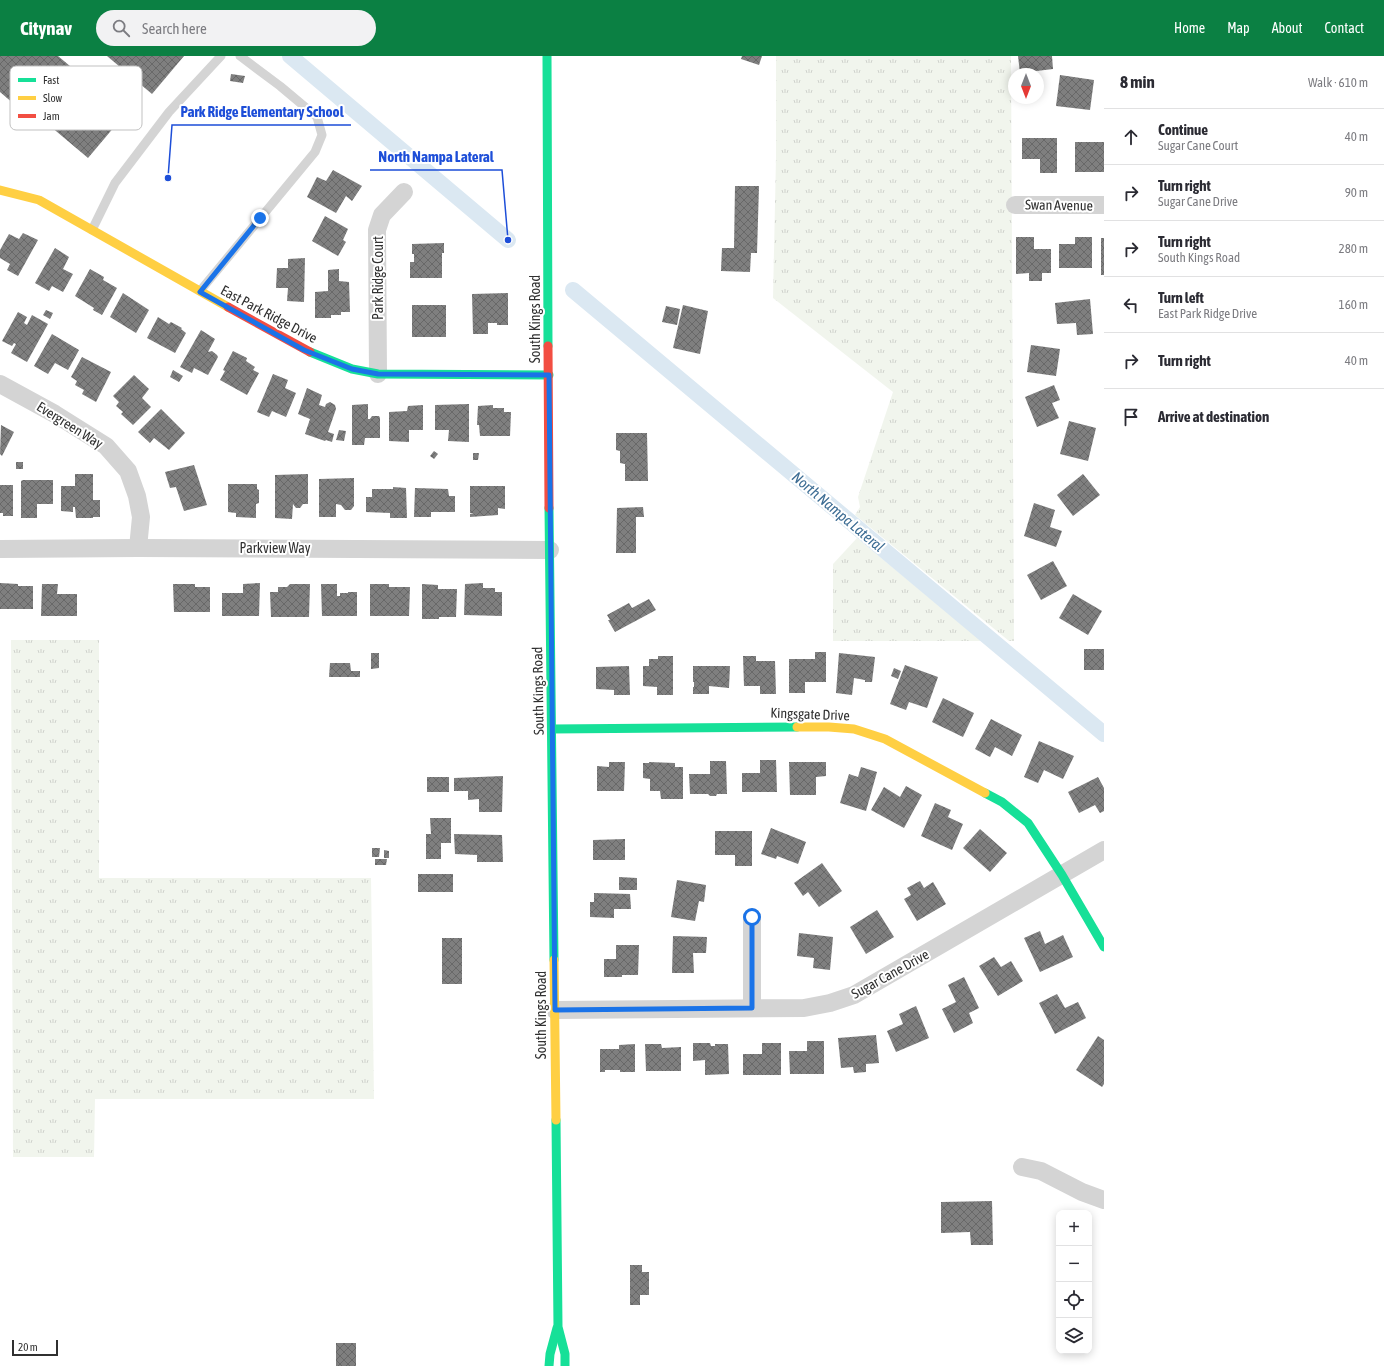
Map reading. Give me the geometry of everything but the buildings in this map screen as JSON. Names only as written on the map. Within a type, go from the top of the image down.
[{"type":"main road","name":"South Kings Road","points":[[547,56],[550,550],[558,1327],[565,1354],[565,1366]]},
{"type":"main road","name":"East Park Ridge Drive","points":[[0,190],[39,200],[304,350],[352,369],[378,374],[549,375]]},
{"type":"main road","name":"Kingsgate Drive","points":[[552,729],[808,727],[854,729],[885,739],[1002,802],[1028,823],[1062,875],[1104,947]]},
{"type":"main road","name":"South Kings Road","points":[[549,1366],[550,1354],[558,1327]]},
{"type":"street","name":"Park Ridge Court","points":[[378,374],[377,230],[382,214],[404,192]]},
{"type":"street","name":"Swan Avenue","points":[[1015,205],[1104,205]]},
{"type":"street","name":"Evergreen Way","points":[[0,384],[56,414],[106,446],[128,471],[137,496],[141,517],[138,548]]},
{"type":"street","name":"Parkview Way","points":[[0,549],[138,548],[550,550]]},
{"type":"street","name":"Sugar Cane Drive","points":[[555,1010],[804,1008],[830,1003],[854,996],[1104,850]]},
{"type":"street","points":[[752,917],[752,1008]]},
{"type":"street","points":[[1022,1167],[1041,1171],[1082,1192],[1104,1200]]},
{"type":"lane","points":[[92,230],[115,183],[169,112],[221,56]]},
{"type":"lane","points":[[200,292],[315,152],[322,135],[317,117],[280,86],[240,56]]},
{"type":"green space","points":[[776,56],[1011,56],[1011,68],[1008,68],[1008,104],[1011,104],[1014,641],[1009,641],[855,515],[860,507],[858,497],[893,392],[773,298],[776,158]]},
{"type":"green space","points":[[857,538],[982,641],[833,641],[833,564]]},
{"type":"green space","points":[[11,640],[99,640],[99,878],[371,878],[374,1099],[95,1099],[94,1157],[13,1157]]},
{"type":"waterway","name":"North Nampa Lateral","points":[[290,56],[508,240]]},
{"type":"waterway","name":"North Nampa Lateral","points":[[573,290],[1104,734]]},
{"type":"traffic: fast","points":[[547,56],[548,346]]},
{"type":"traffic: fast","points":[[310,352],[352,369],[378,374],[549,375]]},
{"type":"traffic: fast","points":[[549,508],[554,960]]},
{"type":"traffic: fast","points":[[552,729],[797,727]]},
{"type":"traffic: fast","points":[[985,793],[1002,802],[1028,823],[1062,875],[1104,947]]},
{"type":"traffic: fast","points":[[556,1120],[558,1327],[565,1354],[565,1366]]},
{"type":"traffic: fast","points":[[549,1366],[550,1354],[557,1328]]},
{"type":"traffic: slow","points":[[0,190],[39,200],[228,307]]},
{"type":"traffic: slow","points":[[797,727],[854,729],[885,739],[985,793]]},
{"type":"traffic: slow","points":[[554,960],[556,1120]]},
{"type":"traffic: jam","points":[[228,307],[310,352]]},
{"type":"traffic: jam","points":[[548,346],[549,508]]},
{"type":"place","name":"Park Ridge Elementary School","points":[[168,178]]},
{"type":"place","name":"North Nampa Lateral","points":[[508,240]]},
{"type":"route","points":[[260,218],[200,292],[304,350],[352,369],[378,374],[549,375],[555,1010],[752,1008],[752,917]]}]
